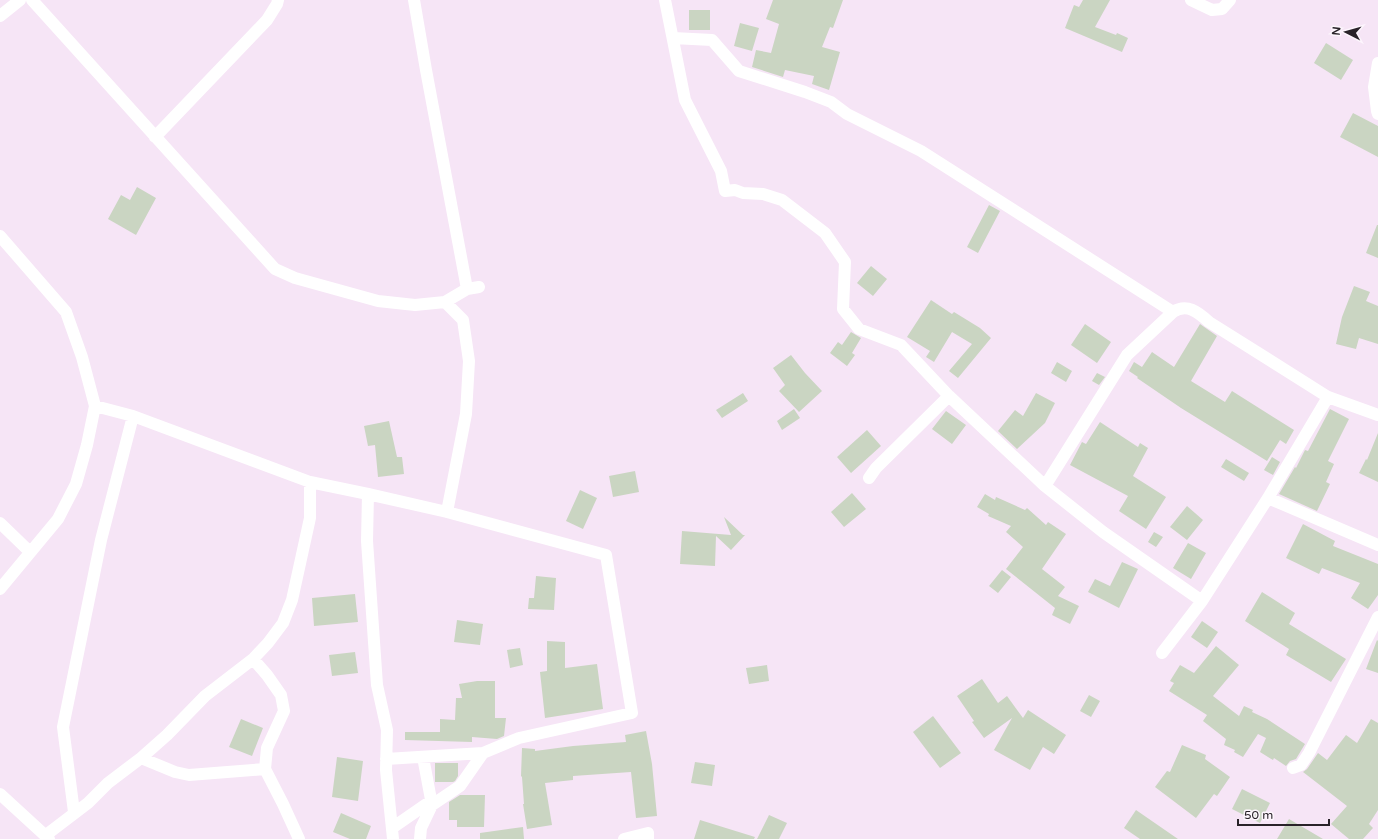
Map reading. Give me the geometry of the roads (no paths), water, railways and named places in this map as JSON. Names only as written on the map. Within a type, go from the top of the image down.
[{"type":"street","points":[[0,16],[20,0]]},
{"type":"street","points":[[32,0],[275,269],[295,278],[378,301],[415,305],[445,302],[473,288],[430,92],[414,0]]},
{"type":"street","points":[[155,137],[267,20],[278,0]]},
{"type":"street","points":[[665,0],[685,100],[721,171],[725,191],[735,190],[763,194],[782,200],[826,233],[845,262],[843,309],[859,329],[901,345],[949,396],[1045,486],[1103,532],[1202,601]]},
{"type":"street","points":[[1191,0],[1212,10],[1222,9],[1230,0]]},
{"type":"street","points":[[673,38],[712,40],[739,71],[831,102],[847,114],[921,151],[1173,312]]},
{"type":"street","points":[[1378,63],[1374,86],[1376,111],[1378,114]]},
{"type":"street","points":[[0,236],[66,312],[82,357],[95,406],[87,445],[76,484],[58,519],[0,589]]},
{"type":"street","points":[[445,302],[463,320],[469,361],[466,414],[447,512]]},
{"type":"street","points":[[1045,486],[1127,355],[1179,308],[1189,309],[1199,313],[1209,322],[1328,397],[1378,414]]},
{"type":"street","points":[[869,478],[876,468],[949,396]]},
{"type":"street","points":[[1162,652],[1202,601],[1268,498],[1328,397]]},
{"type":"street","points":[[95,406],[133,416],[310,482],[447,512],[606,555],[632,713],[519,738],[484,753],[386,760]]},
{"type":"street","points":[[74,812],[63,727],[102,540],[133,416]]},
{"type":"street","points":[[0,794],[47,837],[74,812],[88,803],[108,783],[141,758],[167,735],[205,696],[253,659],[283,623],[292,600],[310,518],[310,482]]},
{"type":"street","points":[[368,494],[367,541],[377,685],[386,730],[386,770],[393,834]]},
{"type":"street","points":[[1268,498],[1378,545]]},
{"type":"street","points":[[0,523],[30,552]]},
{"type":"street","points":[[1293,768],[1301,765],[1309,753],[1378,617]]},
{"type":"street","points":[[253,659],[267,675],[281,696],[284,711],[267,748],[265,769],[284,804],[300,839]]},
{"type":"street","points":[[393,834],[431,803],[460,786],[484,753]]},
{"type":"street","points":[[420,839],[421,828],[431,803],[423,757]]},
{"type":"street","points":[[141,758],[175,772],[189,775],[265,769]]},
{"type":"street","points":[[624,839],[648,833],[648,839]]}]
